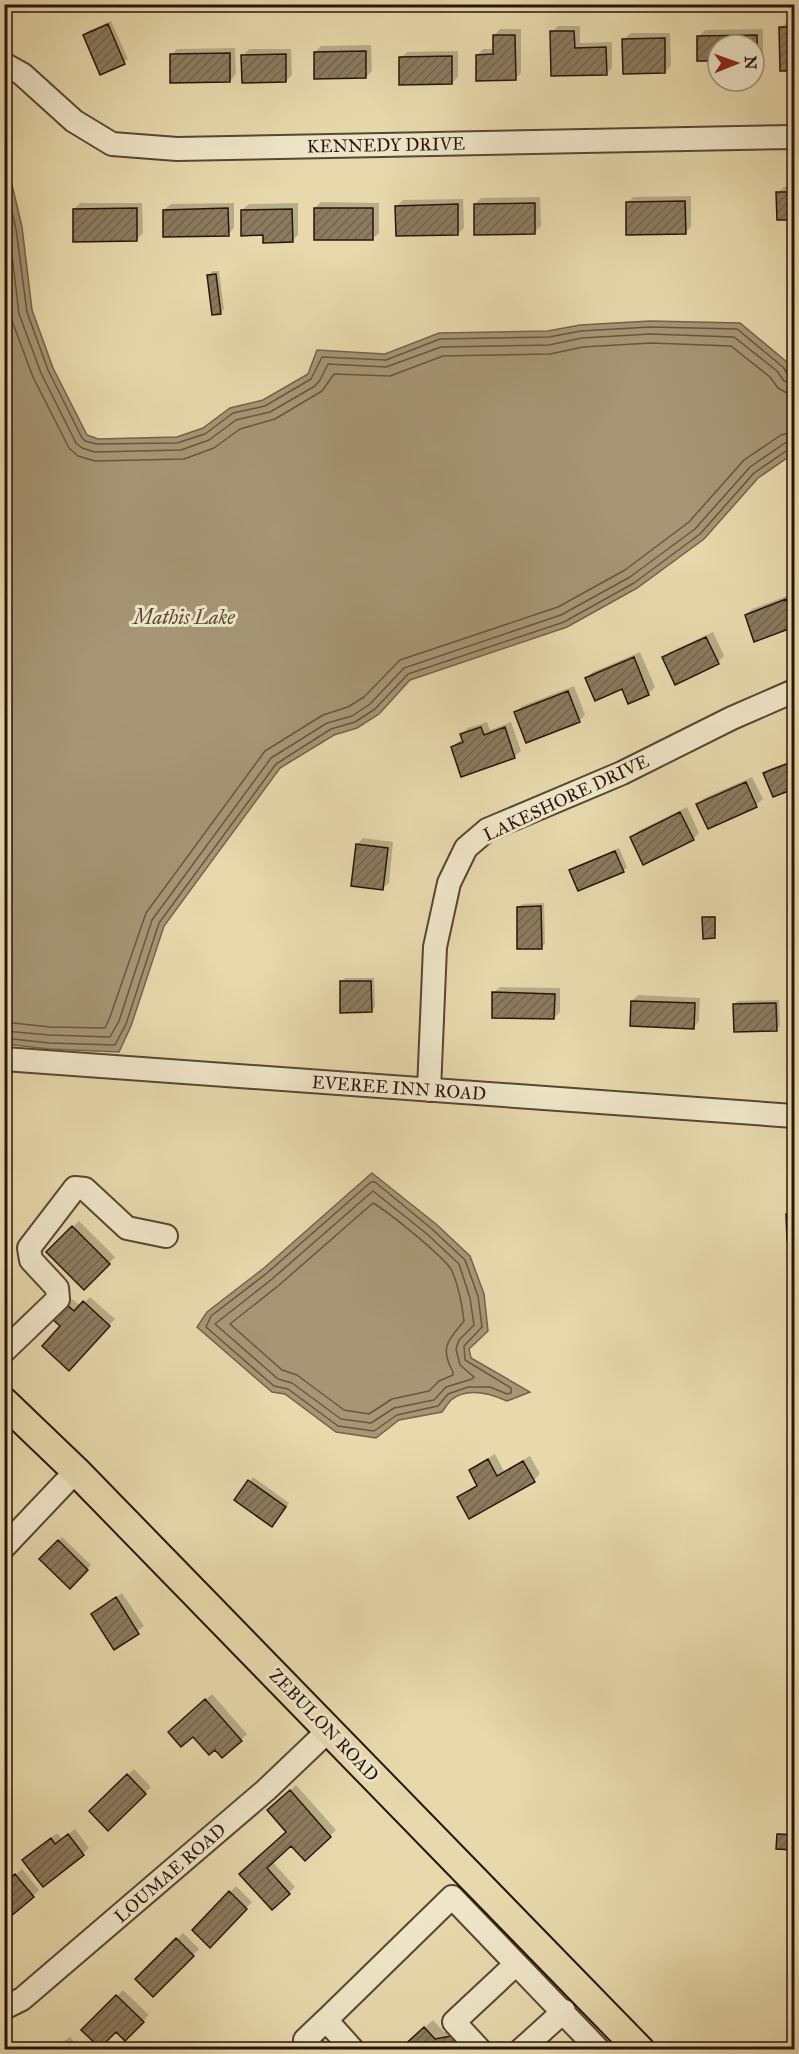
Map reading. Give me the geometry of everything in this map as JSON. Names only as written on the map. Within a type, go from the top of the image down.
[{"type":"main road","name":"ZEBULON ROAD","points":[[4,1402],[76,1471],[640,2049]]},
{"type":"street","name":"KENNEDY DRIVE","points":[[4,64],[22,74],[74,121],[112,144],[177,149],[795,137]]},
{"type":"street","name":"LAKESHORE DRIVE","points":[[429,1090],[435,946],[449,883],[466,848],[488,830],[622,773],[732,718],[795,691]]},
{"type":"street","name":"EVEREE INN ROAD","points":[[4,1059],[795,1116]]},
{"type":"street","points":[[4,1351],[58,1299],[57,1288],[31,1260],[29,1248],[75,1188],[85,1189],[127,1228],[166,1236]]},
{"type":"street","points":[[4,1547],[76,1471]]},
{"type":"street","name":"LOUMAE ROAD","points":[[4,2008],[22,2000],[266,1790],[329,1730]]},
{"type":"street","points":[[315,2049],[305,2040],[472,1877]]},
{"type":"street","points":[[452,1896],[599,2049]]},
{"type":"street","points":[[480,2049],[454,2022],[516,1964]]},
{"type":"street","points":[[521,2049],[564,2011]]},
{"type":"street","points":[[326,2020],[353,2049]]},
{"type":"water","name":"Mathis Lake","points":[[4,160],[22,227],[32,310],[53,368],[87,435],[98,439],[177,437],[203,428],[230,408],[263,400],[308,374],[317,350],[385,354],[439,333],[548,331],[580,325],[650,321],[740,323],[788,363],[794,376],[794,453],[758,478],[704,539],[637,588],[567,627],[410,680],[379,714],[357,728],[334,735],[280,768],[164,926],[131,1026],[119,1052],[49,1049],[5,1044]]},
{"type":"water","points":[[372,1173],[436,1224],[470,1256],[484,1294],[488,1331],[469,1349],[471,1358],[530,1392],[507,1401],[479,1393],[457,1396],[442,1412],[399,1420],[376,1438],[336,1432],[285,1394],[272,1392],[197,1327],[207,1312],[264,1268]]},
{"type":"building","points":[[108,24],[125,64],[100,75],[83,35]]},
{"type":"building","points":[[779,27],[794,27],[794,71],[780,71]]},
{"type":"building","points":[[550,31],[574,31],[575,48],[606,47],[607,75],[551,76]]},
{"type":"building","points":[[493,35],[515,35],[516,80],[476,81],[476,55],[493,54]]},
{"type":"building","points":[[697,36],[706,36],[706,61],[697,61]]},
{"type":"building","points":[[665,38],[665,73],[623,74],[622,39]]},
{"type":"building","points":[[366,51],[366,78],[314,79],[314,52]]},
{"type":"building","points":[[230,53],[230,82],[170,83],[170,54]]},
{"type":"building","points":[[286,54],[286,82],[242,83],[241,55]]},
{"type":"building","points":[[452,56],[452,84],[399,85],[399,57]]},
{"type":"building","points":[[776,192],[794,192],[794,220],[777,220]]},
{"type":"building","points":[[685,201],[686,234],[626,235],[626,202]]},
{"type":"building","points":[[535,203],[535,234],[474,235],[474,204]]},
{"type":"building","points":[[458,204],[458,235],[396,236],[395,206]]},
{"type":"building","points":[[137,208],[137,241],[73,242],[73,209]]},
{"type":"building","points":[[228,208],[229,236],[163,237],[163,210]]},
{"type":"building","points":[[314,208],[373,208],[373,240],[314,240]]},
{"type":"building","points":[[292,209],[293,242],[263,243],[263,235],[241,236],[241,210]]},
{"type":"building","points":[[216,274],[221,314],[212,315],[207,275]]},
{"type":"building","points":[[786,599],[794,627],[754,642],[745,615]]},
{"type":"building","points":[[706,637],[719,664],[675,685],[662,657]]},
{"type":"building","points":[[634,657],[649,695],[628,704],[622,689],[595,701],[585,678]]},
{"type":"building","points":[[568,691],[580,722],[526,743],[514,712]]},
{"type":"building","points":[[481,727],[484,735],[505,727],[515,758],[461,777],[451,747],[463,742],[460,734]]},
{"type":"building","points":[[794,761],[794,789],[773,797],[763,773]]},
{"type":"building","points":[[746,782],[757,807],[708,829],[696,804]]},
{"type":"building","points":[[680,812],[694,840],[643,865],[630,837]]},
{"type":"building","points":[[356,844],[388,848],[383,890],[351,886]]},
{"type":"building","points":[[615,851],[624,872],[578,891],[569,870]]},
{"type":"building","points":[[541,906],[542,949],[517,949],[517,907]]},
{"type":"building","points":[[702,917],[715,917],[715,938],[703,939]]},
{"type":"building","points":[[340,981],[371,981],[372,1012],[340,1013]]},
{"type":"building","points":[[492,992],[555,994],[554,1019],[492,1018]]},
{"type":"building","points":[[631,1001],[695,1003],[694,1029],[630,1026]]},
{"type":"building","points":[[776,1003],[777,1031],[734,1032],[733,1004]]},
{"type":"building","points":[[786,1214],[794,1214],[794,1240],[787,1240]]},
{"type":"building","points":[[72,1226],[110,1264],[84,1290],[46,1252]]},
{"type":"building","points":[[83,1301],[110,1326],[69,1371],[42,1346],[60,1326],[52,1319],[65,1303],[74,1311]]},
{"type":"building","points":[[488,1459],[497,1476],[523,1461],[535,1482],[469,1519],[457,1497],[477,1486],[469,1470]]},
{"type":"building","points":[[248,1480],[286,1507],[272,1527],[234,1500]]},
{"type":"building","points":[[58,1540],[88,1570],[70,1589],[39,1559]]},
{"type":"building","points":[[116,1597],[139,1634],[114,1650],[91,1614]]},
{"type":"building","points":[[205,1699],[242,1741],[222,1758],[215,1750],[209,1755],[193,1737],[181,1747],[168,1732]]},
{"type":"building","points":[[127,1774],[146,1794],[108,1831],[89,1811]]},
{"type":"building","points":[[290,1790],[331,1837],[305,1861],[291,1846],[267,1868],[290,1894],[272,1910],[239,1874],[286,1832],[267,1810]]},
{"type":"building","points":[[68,1834],[84,1855],[43,1887],[22,1860],[51,1838],[55,1844]]},
{"type":"building","points":[[777,1834],[794,1835],[794,1850],[776,1849]]},
{"type":"building","points":[[15,1874],[34,1897],[4,1922],[4,1883]]},
{"type":"building","points":[[229,1891],[247,1909],[210,1948],[192,1930]]},
{"type":"building","points":[[176,1938],[194,1956],[153,1997],[135,1979]]},
{"type":"building","points":[[116,1995],[144,2022],[125,2041],[116,2032],[100,2048],[81,2030]]},
{"type":"building","points":[[424,2027],[435,2039],[451,2036],[463,2050],[399,2050]]}]
